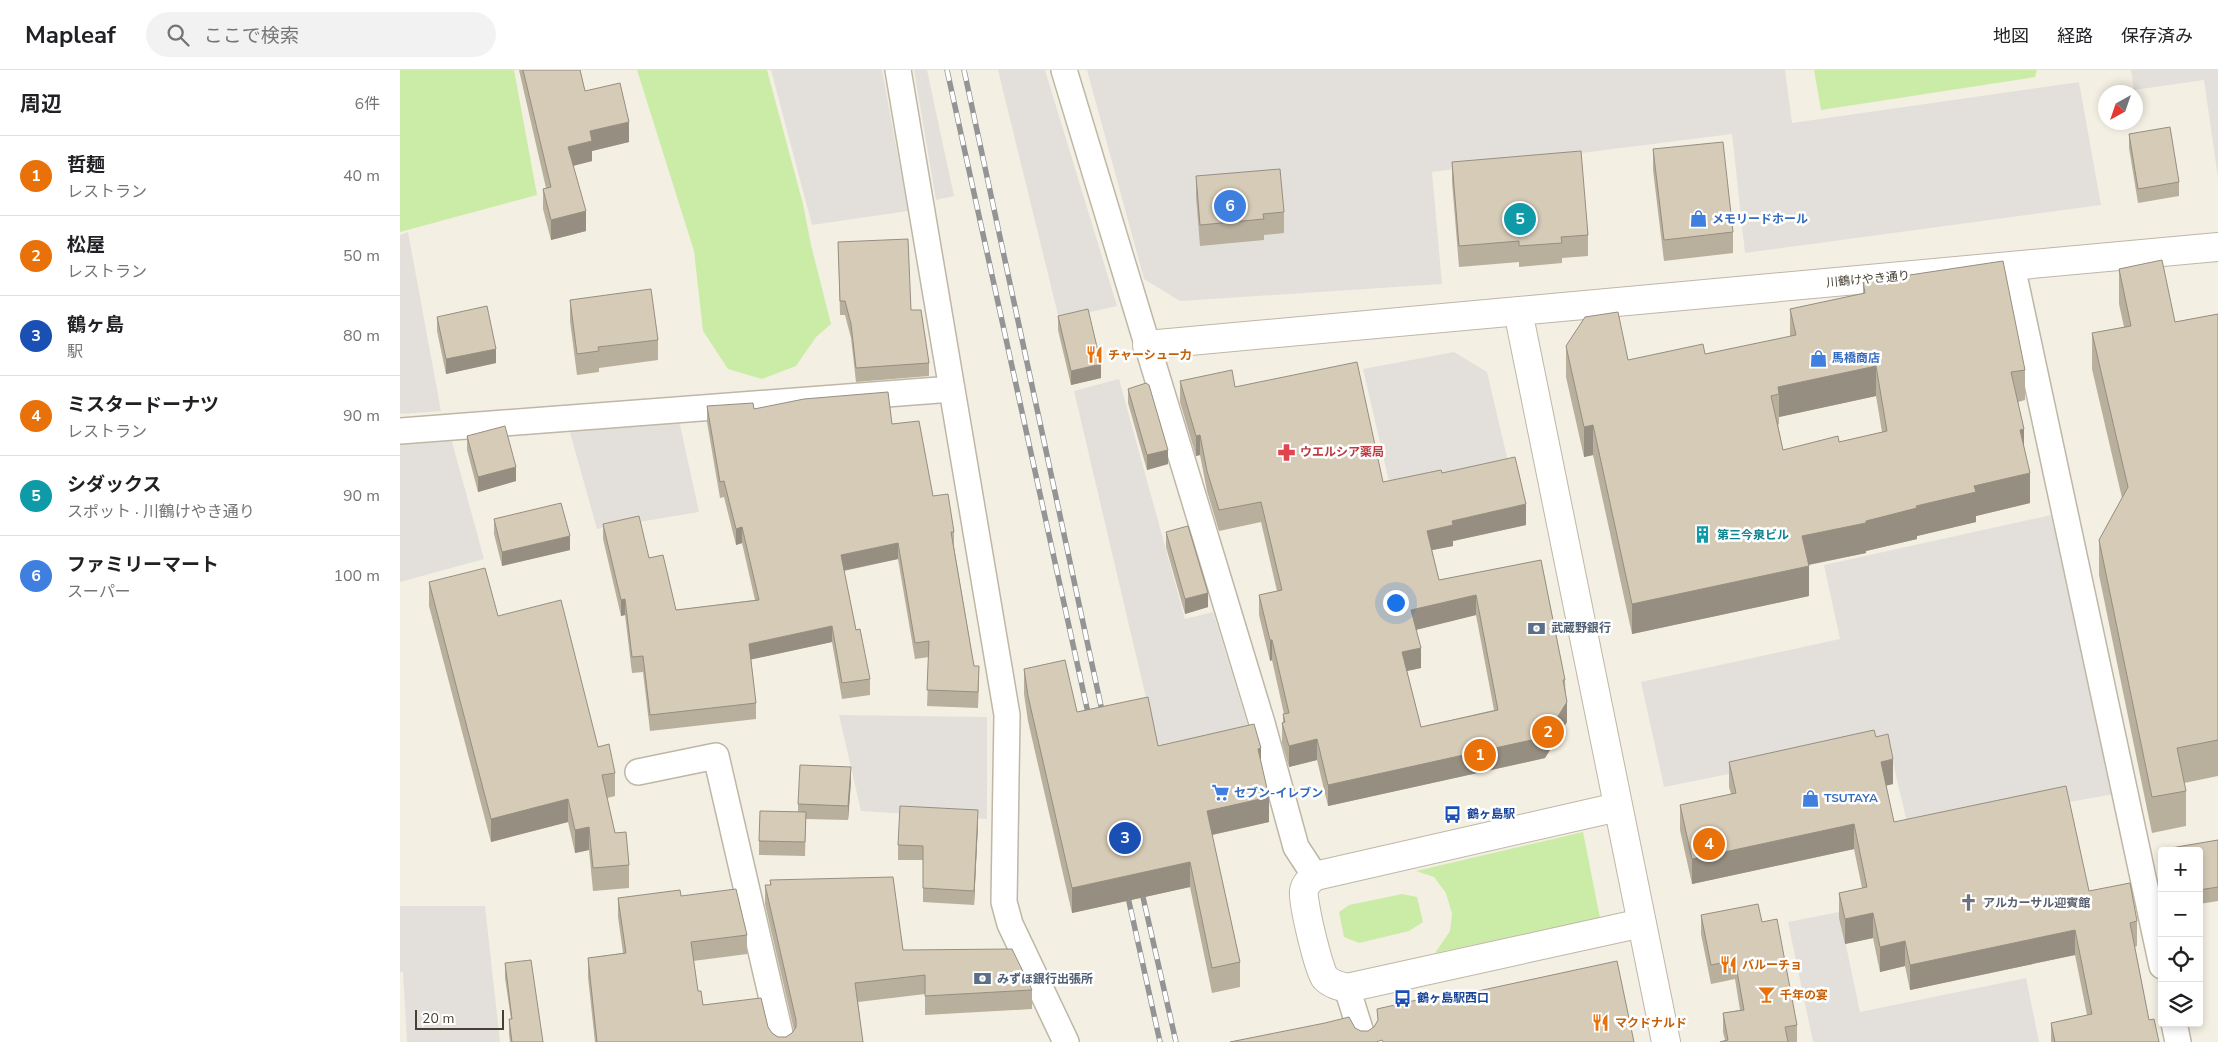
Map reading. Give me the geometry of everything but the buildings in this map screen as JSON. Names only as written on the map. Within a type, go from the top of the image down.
[{"type":"street","points":[[898,70],[1007,715],[1004,902],[1010,924],[1066,1042]]},
{"type":"street","points":[[1064,70],[1259,714],[1296,847],[1315,876]]},
{"type":"street","name":"川鶴けやき通り","points":[[1147,345],[2218,247]]},
{"type":"street","points":[[2012,266],[2158,947]]},
{"type":"street","points":[[1518,311],[1666,1042]]},
{"type":"street","points":[[400,432],[952,389]]},
{"type":"street","points":[[638,772],[716,756],[782,1042]]},
{"type":"street","points":[[1618,807],[1315,876],[1308,881],[1304,889],[1304,896],[1320,970],[1326,979],[1336,986],[1346,988],[1642,923]]},
{"type":"street","points":[[1346,988],[1364,1042]]},
{"type":"street","points":[[2175,1027],[2178,1042]]},
{"type":"green space","points":[[400,70],[514,70],[537,195],[400,232]]},
{"type":"green space","points":[[637,70],[767,70],[803,204],[811,245],[831,324],[816,337],[796,366],[762,379],[728,369],[703,331],[694,251]]},
{"type":"green space","points":[[1814,70],[2037,70],[2035,77],[1821,110]]},
{"type":"green space","points":[[1583,832],[1600,918],[1435,953],[1450,931],[1452,914],[1446,893],[1434,877],[1416,871]]},
{"type":"green space","points":[[1402,894],[1417,897],[1423,922],[1409,931],[1359,943],[1344,937],[1339,912],[1349,905]]},
{"type":"shaded area","points":[[771,70],[882,70],[908,211],[812,225]]},
{"type":"shaded area","points":[[914,70],[927,70],[954,196],[936,200]]},
{"type":"shaded area","points":[[998,70],[1045,70],[1117,306],[1059,319]]},
{"type":"shaded area","points":[[1087,70],[1785,70],[1792,123],[2079,82],[2101,205],[1745,253],[1732,134],[1432,172],[1442,284],[1180,301],[1144,279]]},
{"type":"shaded area","points":[[2131,70],[2218,70],[2218,178],[2204,80],[2143,89],[2143,85],[2133,85]]},
{"type":"shaded area","points":[[408,232],[441,411],[400,414],[400,235]]},
{"type":"shaded area","points":[[1454,352],[1487,372],[1509,466],[1391,490],[1363,369]]},
{"type":"shaded area","points":[[1119,379],[1185,619],[1213,612],[1254,746],[1162,766],[1074,391]]},
{"type":"shaded area","points":[[679,420],[699,512],[597,529],[569,429]]},
{"type":"shaded area","points":[[451,438],[484,559],[400,582],[400,442]]},
{"type":"shaded area","points":[[2051,515],[2114,794],[1909,831],[1888,742],[1664,787],[1641,682],[1840,639],[1824,565]]},
{"type":"shaded area","points":[[839,715],[987,717],[987,819],[861,811]]},
{"type":"shaded area","points":[[400,906],[485,906],[500,1042],[407,1042],[403,972],[400,972]]},
{"type":"shaded area","points":[[1839,912],[1860,1012],[2026,978],[2039,1042],[1813,1042],[1788,922]]},
{"type":"railway","points":[[947,70],[1090,722]]},
{"type":"railway","points":[[964,70],[1104,720]]},
{"type":"railway","points":[[1140,884],[1176,1042]]},
{"type":"railway","points":[[1126,888],[1160,1042]]},
{"type":"place","name":"ファミリーマート","points":[[1230,206]]},
{"type":"place","name":"シダックス","points":[[1520,219]]},
{"type":"place","name":"メモリードホール","points":[[1698,219]]},
{"type":"place","name":"チャーシュー力","points":[[1094,355]]},
{"type":"place","name":"馬橋商店","points":[[1818,358]]},
{"type":"place","name":"ウエルシア薬局","points":[[1286,452]]},
{"type":"place","name":"第三今泉ビル","points":[[1703,535]]},
{"type":"place","name":"武蔵野銀行","points":[[1537,628]]},
{"type":"place","name":"松屋","points":[[1548,732]]},
{"type":"place","name":"哲麺","points":[[1480,755]]},
{"type":"place","name":"セブン-イレブン","points":[[1220,793]]},
{"type":"place","name":"TSUTAYA","points":[[1810,798]]},
{"type":"place","name":"鶴ヶ島駅","points":[[1453,814]]},
{"type":"place","name":"鶴ヶ島","points":[[1125,838]]},
{"type":"place","name":"ミスタードーナツ","points":[[1709,844]]},
{"type":"place","name":"アルカーサル迎賓館","points":[[1969,903]]},
{"type":"place","name":"バルーチョ","points":[[1728,965]]},
{"type":"place","name":"みずほ銀行出張所","points":[[983,979]]},
{"type":"place","name":"千年の宴","points":[[1766,995]]},
{"type":"place","name":"鶴ヶ島駅西口","points":[[1403,998]]},
{"type":"place","name":"マクドナルド","points":[[1601,1023]]}]
